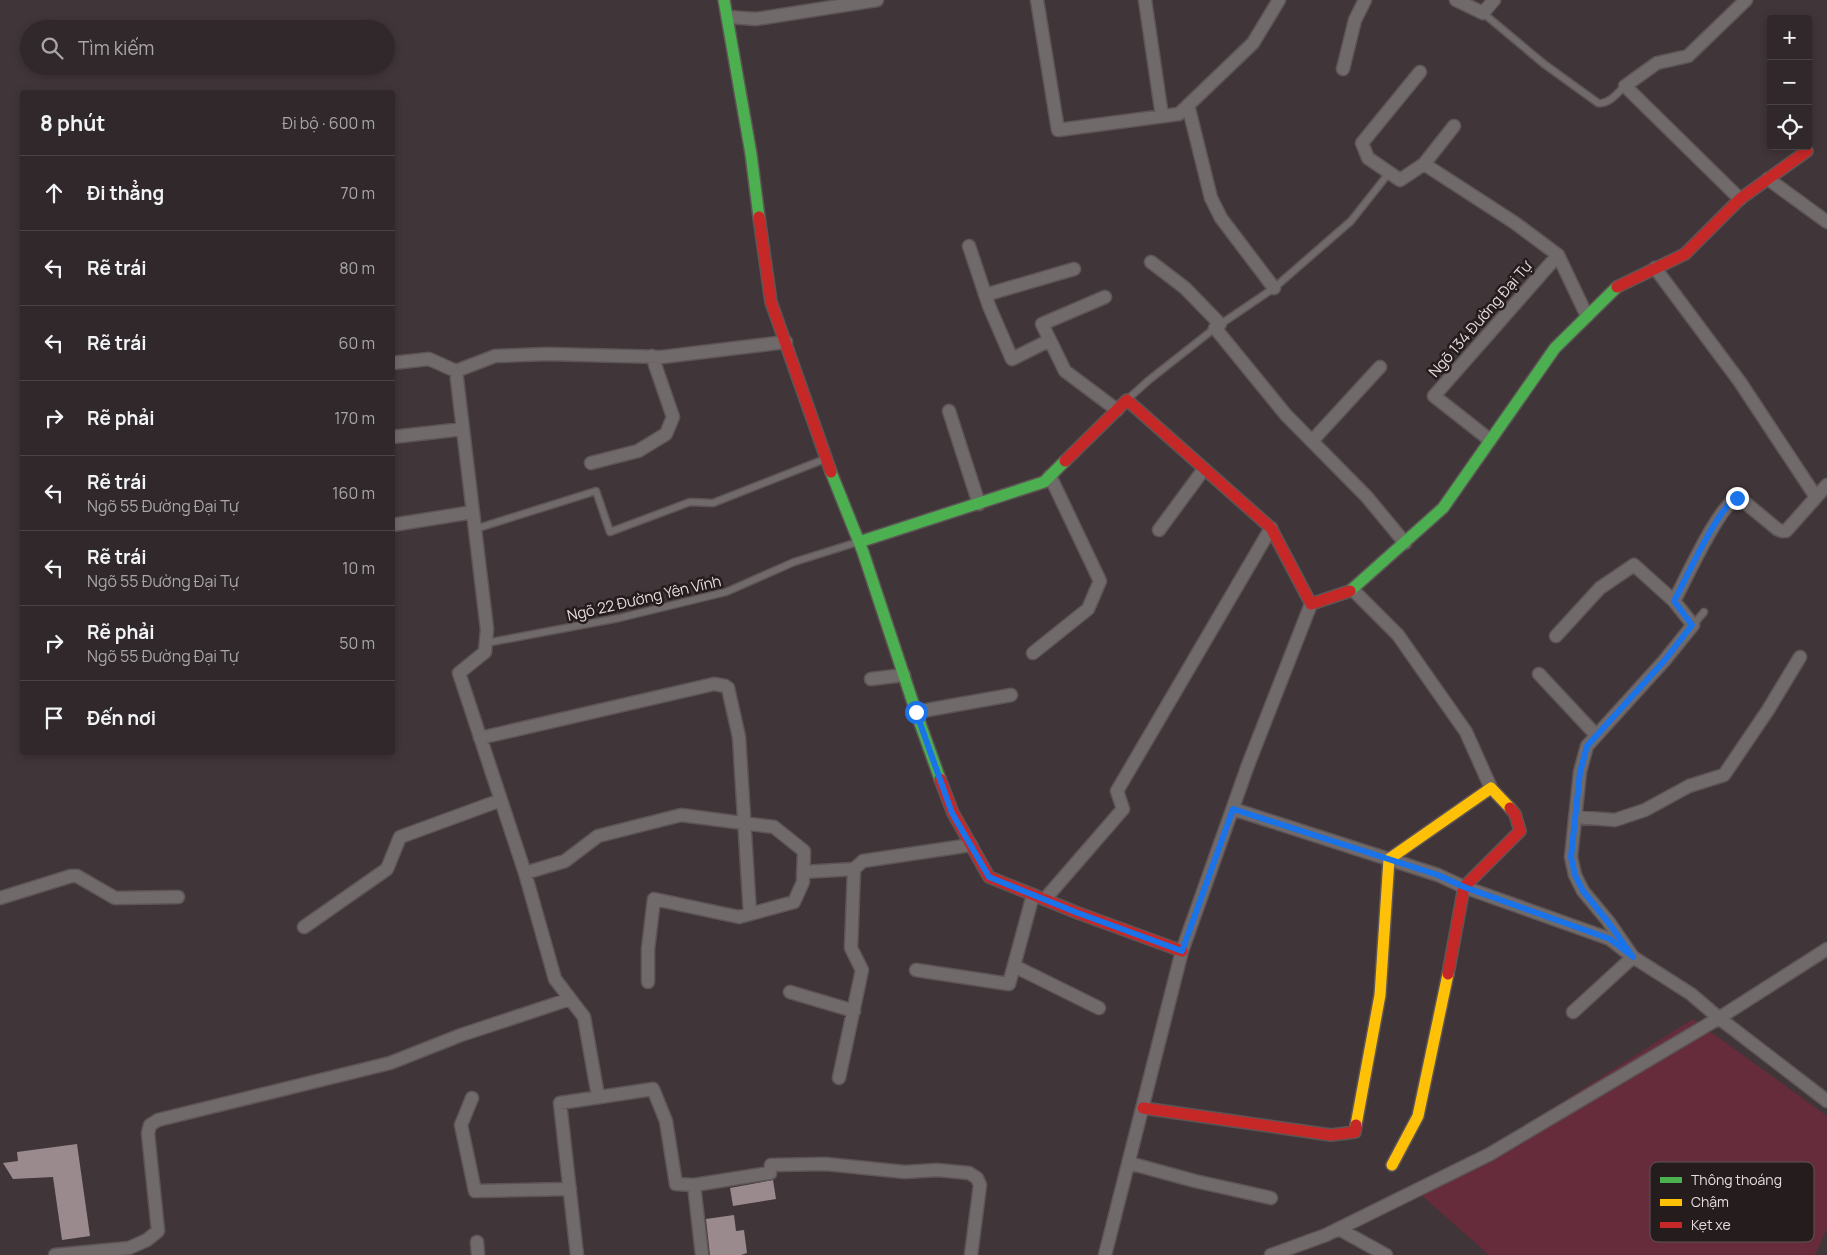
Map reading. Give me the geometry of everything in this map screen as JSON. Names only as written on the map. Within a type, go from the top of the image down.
[{"type":"street","points":[[724,0],[751,154],[771,302],[826,459],[859,542],[952,813],[989,877],[1182,951]]},
{"type":"street","points":[[728,17],[756,19],[877,0]]},
{"type":"street","points":[[1037,0],[1058,130],[1179,114],[1253,43],[1279,0]]},
{"type":"street","points":[[1145,0],[1162,116]]},
{"type":"street","points":[[1343,69],[1356,20],[1365,0]]},
{"type":"street","points":[[1456,0],[1483,13],[1494,0]]},
{"type":"street","points":[[1740,199],[1626,86],[1657,64],[1688,56],[1746,0]]},
{"type":"street","points":[[1420,72],[1362,144],[1368,158],[1400,180],[1424,164],[1454,126]]},
{"type":"street","points":[[1188,105],[1211,198],[1221,218],[1274,288]]},
{"type":"street","points":[[1311,604],[1353,590],[1443,508],[1555,348],[1617,287],[1685,254],[1740,199],[1807,151]]},
{"type":"street","points":[[1424,164],[1515,223],[1558,255],[1587,316]]},
{"type":"street","points":[[1768,179],[1827,222]]},
{"type":"street","points":[[969,246],[986,295],[1012,359],[1050,340]]},
{"type":"street","name":"Ngõ 134 Đường Đại Tự","points":[[1490,440],[1434,396],[1558,255]]},
{"type":"street","points":[[1152,262],[1185,288],[1218,326],[1286,415],[1367,497],[1405,543]]},
{"type":"street","points":[[1655,268],[1740,382],[1816,497]]},
{"type":"street","points":[[986,295],[1074,269]]},
{"type":"street","points":[[1104,297],[1042,324],[1065,371],[1117,410]]},
{"type":"street","points":[[395,363],[429,359],[456,371],[495,356],[547,354],[662,356],[786,342]]},
{"type":"street","points":[[591,463],[638,451],[666,434],[673,417],[652,356]]},
{"type":"street","points":[[1312,441],[1380,367]]},
{"type":"street","points":[[456,371],[487,629],[485,652],[459,674],[525,873],[555,979],[584,1017],[598,1096]]},
{"type":"street","points":[[859,542],[1044,482],[1127,400],[1271,528],[1311,604],[1233,809],[1182,951],[1105,1255]]},
{"type":"street","points":[[949,411],[979,504]]},
{"type":"street","points":[[395,437],[463,429]]},
{"type":"street","points":[[1159,530],[1204,469]]},
{"type":"street","points":[[1033,653],[1088,610],[1100,581],[1050,476]]},
{"type":"street","points":[[1674,601],[1715,523],[1732,500],[1737,498],[1742,500],[1782,532],[1786,531],[1827,485]]},
{"type":"street","points":[[395,525],[473,512]]},
{"type":"street","points":[[916,970],[1009,984],[1039,897],[1123,809],[1117,791],[1271,528]]},
{"type":"street","points":[[1556,636],[1600,588],[1634,565],[1674,601],[1692,625],[1664,661],[1587,746],[1582,763],[1571,857],[1575,875],[1583,891],[1633,957]]},
{"type":"street","points":[[1353,590],[1398,635],[1466,732],[1491,788],[1515,814],[1520,831],[1464,887],[1450,968],[1418,1116],[1392,1166]]},
{"type":"street","points":[[1575,817],[1615,820],[1646,810],[1689,786],[1724,774],[1768,710],[1800,657]]},
{"type":"street","points":[[1539,674],[1596,735]]},
{"type":"street","points":[[871,679],[904,675]]},
{"type":"street","points":[[480,738],[714,684],[725,686],[728,688],[732,700],[739,737],[750,914]]},
{"type":"street","points":[[916,712],[1011,696]]},
{"type":"street","points":[[1389,859],[1491,788]]},
{"type":"street","points":[[304,927],[387,869],[400,837],[501,800]]},
{"type":"street","points":[[1233,809],[1438,875],[1464,887],[1610,939],[1633,957],[1691,994],[1719,1018],[1827,1101]]},
{"type":"street","points":[[525,873],[564,861],[598,836],[681,815],[774,826],[804,851],[803,882],[794,902],[739,917],[654,899],[648,949],[648,982]]},
{"type":"street","points":[[803,872],[854,869],[863,860],[971,845]]},
{"type":"street","points":[[1143,1108],[1331,1135],[1355,1132],[1380,995],[1389,859]]},
{"type":"street","points":[[839,1078],[862,970],[851,948],[854,869]]},
{"type":"street","points":[[0,898],[71,876],[77,876],[115,898],[178,897]]},
{"type":"street","points":[[1270,1255],[1339,1229],[1490,1154],[1719,1018],[1827,949]]},
{"type":"street","points":[[1573,1012],[1633,957]]},
{"type":"street","points":[[1014,966],[1099,1008]]},
{"type":"street","points":[[790,992],[854,1011]]},
{"type":"street","points":[[54,1255],[129,1248],[147,1240],[158,1231],[148,1133],[150,1125],[158,1120],[390,1063],[461,1035],[570,999]]},
{"type":"street","points":[[577,1255],[560,1102],[653,1089],[666,1121],[676,1184],[694,1185],[770,1173],[770,1165],[826,1164],[905,1172],[937,1170],[969,1173],[977,1178],[980,1185],[971,1255]]},
{"type":"street","points":[[472,1098],[461,1125],[475,1191],[570,1189]]},
{"type":"street","points":[[1129,1163],[1195,1181],[1271,1198]]},
{"type":"street","points":[[694,1185],[702,1255]]},
{"type":"street","points":[[1339,1229],[1386,1255]]},
{"type":"street","points":[[477,1242],[478,1255]]},
{"type":"lane","points":[[1483,13],[1544,64],[1598,103],[1603,104],[1608,101],[1626,86]]},
{"type":"lane","points":[[1127,400],[1149,380],[1218,326],[1274,288],[1351,221],[1390,173]]},
{"type":"lane","points":[[475,529],[596,492],[610,532],[690,502],[713,503],[826,459]]},
{"type":"lane","name":"Ngõ 22 Đường Yên Vĩnh","points":[[486,644],[619,618],[726,592],[794,562],[859,542]]},
{"type":"lane","points":[[1692,625],[1704,612]]},
{"type":"shaded area","points":[[1693,1019],[1827,1116],[1827,1229],[1815,1255],[1489,1255],[1419,1193]]},
{"type":"building","points":[[77,1144],[90,1236],[62,1240],[53,1177],[13,1179],[3,1163],[18,1161],[17,1152]]},
{"type":"building","points":[[773,1180],[776,1199],[733,1206],[730,1188]]},
{"type":"building","points":[[734,1215],[736,1231],[744,1230],[747,1253],[741,1255],[710,1255],[706,1219]]},
{"type":"traffic: fast","points":[[724,0],[751,154],[759,217]]},
{"type":"traffic: fast","points":[[1350,591],[1443,508],[1555,348],[1617,287]]},
{"type":"traffic: fast","points":[[859,542],[1044,482],[1065,461]]},
{"type":"traffic: fast","points":[[831,472],[863,552],[940,779]]},
{"type":"traffic: slow","points":[[1356,1125],[1380,995],[1389,859],[1491,788],[1510,808]]},
{"type":"traffic: slow","points":[[1392,1165],[1418,1116],[1448,974]]},
{"type":"traffic: jam","points":[[1617,287],[1685,254],[1740,199],[1807,151]]},
{"type":"traffic: jam","points":[[759,217],[771,302],[831,472]]},
{"type":"traffic: jam","points":[[1065,461],[1127,400],[1271,528],[1311,604],[1350,591]]},
{"type":"traffic: jam","points":[[940,779],[953,813],[989,877],[1078,913],[1182,951]]},
{"type":"traffic: jam","points":[[1448,974],[1464,887],[1520,831],[1515,814],[1510,808]]},
{"type":"traffic: jam","points":[[1143,1108],[1331,1135],[1355,1132],[1356,1125]]},
{"type":"route","points":[[916,712],[952,813],[989,877],[1078,913],[1182,951],[1233,809],[1438,875],[1464,887],[1610,939],[1633,957],[1583,891],[1575,875],[1571,857],[1580,772],[1587,746],[1664,661],[1692,625],[1674,601],[1715,523],[1732,500],[1737,498]]}]
